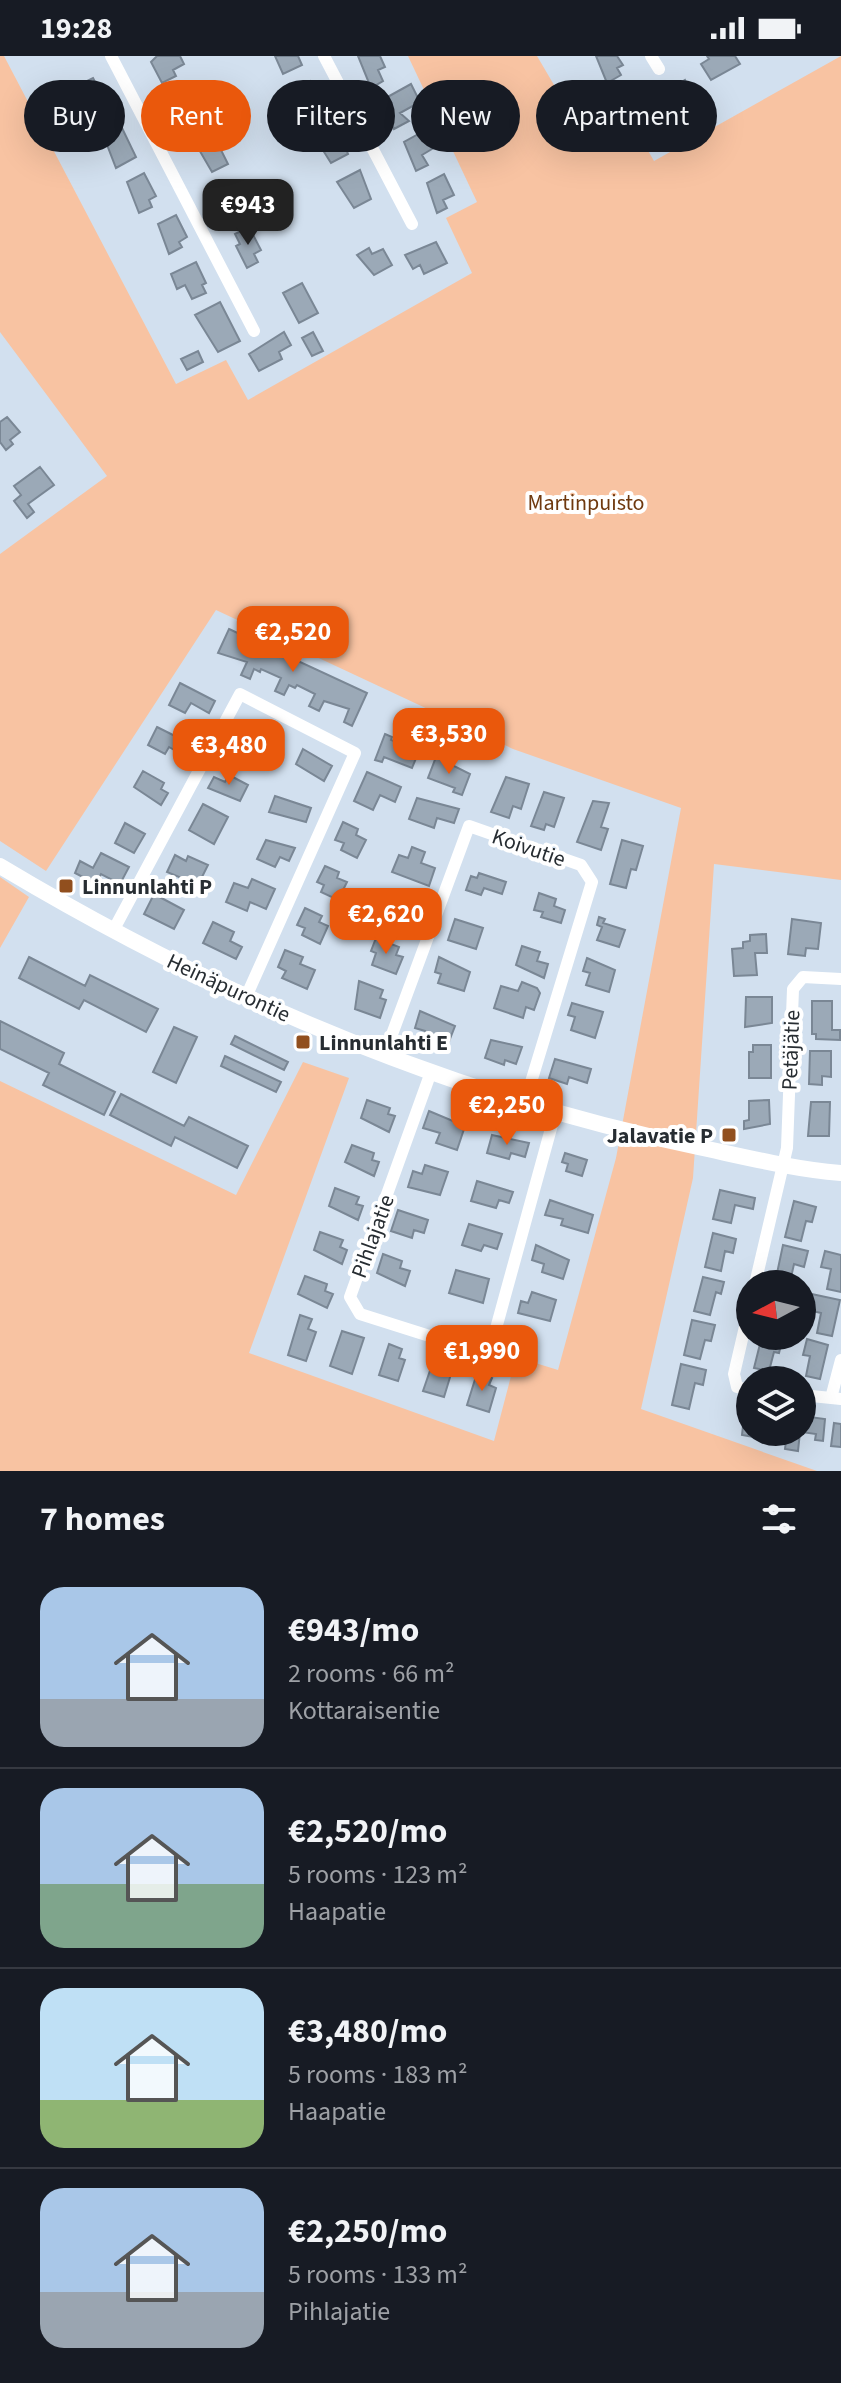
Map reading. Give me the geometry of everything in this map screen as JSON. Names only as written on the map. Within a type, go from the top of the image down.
[{"type":"street","points":[[111,56],[254,331]]},
{"type":"street","points":[[324,56],[412,224]]},
{"type":"street","points":[[651,56],[659,69]]},
{"type":"street","points":[[113,931],[240,694],[355,753],[246,997]]},
{"type":"street","name":"Koivutie","points":[[384,1056],[469,826],[581,865],[592,882],[524,1105]]},
{"type":"street","name":"Heinäpurontie","points":[[0,866],[113,931],[246,997],[384,1056],[555,1114],[783,1164],[841,1173]]},
{"type":"street","name":"Petäjätie","points":[[783,1164],[793,989],[803,977],[841,979]]},
{"type":"street","name":"Pihlajatie","points":[[431,1072],[350,1297],[360,1314],[480,1352],[492,1343],[555,1114]]},
{"type":"street","points":[[758,1270],[783,1164]]},
{"type":"street","points":[[736,1383],[734,1374],[740,1350]]},
{"type":"street","points":[[816,1397],[836,1399],[841,1360]]},
{"type":"green space","name":"Martinpuisto","points":[[0,56],[4,56],[24,94],[24,152],[54,152],[176,384],[226,360],[248,400],[472,273],[446,218],[477,202],[453,152],[520,152],[520,80],[419,80],[408,56],[537,56],[551,80],[536,80],[536,152],[649,152],[654,161],[670,152],[717,152],[717,126],[841,56],[841,880],[714,864],[693,1178],[641,1409],[736,1442],[736,1446],[746,1446],[817,1471],[0,1471],[0,1081],[236,1195],[303,1062],[349,1078],[249,1353],[494,1441],[516,1357],[558,1370],[616,1158],[681,808],[513,749],[216,610],[46,871],[0,841],[0,554],[107,476],[0,332]]},
{"type":"green space","points":[[0,877],[29,897],[0,948]]},
{"type":"building","points":[[157,56],[180,56],[184,64],[173,70],[176,76],[160,80],[151,62]]},
{"type":"building","points":[[275,56],[298,56],[302,65],[283,74]]},
{"type":"building","points":[[358,56],[380,56],[385,67],[378,70],[383,80],[368,80]]},
{"type":"building","points":[[596,56],[617,56],[623,65],[617,68],[621,75],[606,80]]},
{"type":"building","points":[[707,56],[735,56],[740,64],[711,80],[701,64],[709,59]]},
{"type":"building","points":[[411,84],[411,107],[400,113],[409,121],[395,128],[395,93]]},
{"type":"building","points":[[125,134],[136,157],[116,168],[110,152],[125,152]]},
{"type":"building","points":[[411,138],[411,152],[427,152],[422,155],[428,165],[416,171],[404,142]]},
{"type":"building","points":[[200,152],[222,152],[228,164],[212,172]]},
{"type":"building","points":[[324,152],[347,152],[348,154],[331,163]]},
{"type":"building","points":[[360,170],[371,199],[354,208],[337,182]]},
{"type":"building","points":[[144,173],[156,196],[149,200],[152,207],[139,213],[127,182]]},
{"type":"building","points":[[444,174],[454,195],[443,200],[447,208],[437,213],[427,183]]},
{"type":"building","points":[[220,186],[229,201],[235,198],[242,212],[222,223],[206,193]]},
{"type":"building","points":[[176,215],[187,237],[179,242],[182,247],[169,254],[158,224]]},
{"type":"building","points":[[249,227],[261,250],[254,254],[258,262],[247,268],[236,246],[240,244],[235,234]]},
{"type":"building","points":[[436,242],[447,263],[424,274],[420,265],[413,269],[405,255]]},
{"type":"building","points":[[369,248],[372,254],[383,249],[392,265],[374,275],[357,255]]},
{"type":"building","points":[[196,262],[206,283],[202,285],[206,293],[192,299],[185,285],[177,289],[171,274]]},
{"type":"building","points":[[302,283],[318,313],[299,323],[283,293]]},
{"type":"building","points":[[220,302],[240,341],[218,352],[195,315]]},
{"type":"building","points":[[284,332],[291,345],[279,352],[282,359],[259,371],[249,354]]},
{"type":"building","points":[[313,332],[323,351],[312,356],[302,338]]},
{"type":"building","points":[[198,351],[203,362],[187,370],[181,359]]},
{"type":"building","points":[[7,417],[20,432],[10,440],[13,444],[6,450],[0,442],[0,422]]},
{"type":"building","points":[[40,467],[54,485],[28,504],[34,512],[27,518],[14,501],[21,495],[14,486]]},
{"type":"building","points":[[229,629],[367,693],[352,726],[344,722],[349,709],[324,701],[319,711],[309,706],[315,694],[297,685],[295,688],[289,685],[284,695],[275,691],[281,678],[261,669],[260,672],[254,669],[250,679],[241,675],[247,662],[218,653]]},
{"type":"building","points":[[180,683],[215,701],[209,713],[191,703],[185,713],[169,705]]},
{"type":"building","points":[[157,727],[191,744],[185,756],[169,747],[165,754],[148,745]]},
{"type":"building","points":[[241,728],[258,737],[255,744],[264,749],[258,760],[233,744]]},
{"type":"building","points":[[385,734],[392,737],[391,740],[419,751],[412,768],[384,757],[382,762],[375,760]]},
{"type":"building","points":[[303,749],[332,766],[324,781],[296,764]]},
{"type":"building","points":[[436,757],[470,774],[462,795],[453,792],[455,788],[428,778]]},
{"type":"building","points":[[143,771],[164,783],[161,789],[168,793],[161,805],[134,787]]},
{"type":"building","points":[[367,772],[401,787],[395,802],[380,795],[373,810],[354,801]]},
{"type":"building","points":[[229,775],[248,785],[240,801],[208,788],[214,777],[225,782]]},
{"type":"building","points":[[506,777],[529,784],[521,809],[513,806],[509,818],[491,812]]},
{"type":"building","points":[[544,792],[564,798],[554,827],[546,824],[544,830],[531,826]]},
{"type":"building","points":[[275,796],[311,808],[306,822],[269,812]]},
{"type":"building","points":[[417,798],[459,809],[454,823],[437,818],[434,828],[409,819]]},
{"type":"building","points":[[593,801],[609,803],[601,827],[608,829],[601,850],[577,842]]},
{"type":"building","points":[[203,804],[228,817],[214,844],[189,830]]},
{"type":"building","points":[[343,822],[358,829],[356,835],[366,840],[357,858],[341,850],[344,843],[335,840]]},
{"type":"building","points":[[125,823],[145,834],[134,853],[115,843]]},
{"type":"building","points":[[266,840],[295,848],[289,861],[280,857],[275,867],[257,859]]},
{"type":"building","points":[[622,840],[643,846],[636,870],[631,869],[626,888],[610,884]]},
{"type":"building","points":[[412,847],[425,852],[421,863],[435,868],[429,886],[392,872],[399,855],[408,858]]},
{"type":"building","points":[[101,853],[129,867],[120,884],[101,874],[96,884],[75,873],[80,861],[93,868]]},
{"type":"building","points":[[175,855],[186,861],[188,856],[208,865],[198,885],[167,872]]},
{"type":"building","points":[[325,866],[339,872],[337,878],[347,882],[338,900],[321,892],[324,885],[317,882]]},
{"type":"building","points":[[479,873],[506,882],[502,894],[484,888],[481,895],[466,890],[471,876],[477,878]]},
{"type":"building","points":[[252,879],[275,889],[266,909],[250,902],[247,911],[226,902],[234,883],[248,888]]},
{"type":"building","points":[[539,893],[556,899],[554,906],[565,910],[561,923],[541,917],[543,912],[534,910]]},
{"type":"building","points":[[154,894],[184,910],[174,929],[144,914]]},
{"type":"building","points":[[390,895],[413,903],[411,910],[420,913],[413,931],[381,919]]},
{"type":"building","points":[[305,908],[322,916],[319,922],[328,926],[320,944],[302,935],[305,928],[297,925]]},
{"type":"building","points":[[599,917],[605,919],[603,923],[625,930],[619,947],[597,940],[602,927],[597,925]]},
{"type":"building","points":[[455,919],[483,928],[476,949],[448,940]]},
{"type":"building","points":[[792,919],[821,923],[818,949],[806,948],[805,956],[788,954]]},
{"type":"building","points":[[213,922],[234,932],[230,941],[242,947],[236,959],[203,943]]},
{"type":"building","points":[[766,934],[767,953],[755,953],[757,975],[734,976],[732,949],[743,948],[743,942],[750,941],[750,935]]},
{"type":"building","points":[[376,938],[399,947],[396,955],[403,957],[396,974],[372,965],[376,953],[371,951]]},
{"type":"building","points":[[522,946],[540,952],[537,961],[548,964],[544,978],[516,965]]},
{"type":"building","points":[[285,950],[303,957],[300,964],[315,970],[307,989],[282,978],[286,971],[278,967]]},
{"type":"building","points":[[29,957],[85,986],[90,975],[158,1009],[146,1032],[84,1000],[79,1009],[19,978]]},
{"type":"building","points":[[439,957],[470,972],[464,991],[438,983],[441,974],[435,972]]},
{"type":"building","points":[[587,958],[615,970],[609,992],[586,985],[590,973],[583,971]]},
{"type":"building","points":[[359,981],[383,990],[380,998],[386,1000],[380,1018],[355,1009]]},
{"type":"building","points":[[522,982],[537,988],[540,993],[534,1010],[526,1007],[523,1018],[494,1008],[501,986],[518,991]]},
{"type":"building","points":[[746,997],[772,997],[772,1023],[745,1027]]},
{"type":"building","points":[[812,1001],[832,1001],[832,1030],[840,1030],[840,1040],[816,1039],[816,1034],[812,1034]]},
{"type":"building","points":[[572,1003],[603,1012],[595,1038],[571,1030],[575,1017],[568,1015]]},
{"type":"building","points":[[420,1011],[455,1026],[448,1044],[423,1036],[425,1031],[415,1028]]},
{"type":"building","points":[[0,1021],[64,1053],[59,1064],[115,1092],[104,1115],[43,1085],[49,1073],[0,1049]]},
{"type":"building","points":[[174,1027],[197,1037],[176,1083],[153,1072]]},
{"type":"building","points":[[235,1036],[288,1062],[284,1070],[231,1044]]},
{"type":"building","points":[[491,1040],[522,1047],[516,1064],[505,1060],[504,1065],[485,1058]]},
{"type":"building","points":[[753,1045],[771,1045],[771,1078],[749,1078],[749,1052],[753,1052]]},
{"type":"building","points":[[810,1051],[831,1051],[831,1077],[822,1076],[822,1085],[809,1084]]},
{"type":"building","points":[[225,1056],[281,1082],[276,1092],[221,1066]]},
{"type":"building","points":[[555,1059],[591,1069],[587,1083],[569,1077],[567,1084],[549,1078]]},
{"type":"building","points":[[121,1094],[184,1126],[189,1117],[248,1146],[237,1168],[175,1137],[171,1146],[110,1115]]},
{"type":"building","points":[[367,1100],[390,1108],[388,1114],[395,1116],[389,1132],[361,1118]]},
{"type":"building","points":[[769,1100],[770,1124],[744,1129],[744,1121],[749,1120],[749,1101]]},
{"type":"building","points":[[811,1102],[830,1102],[829,1136],[808,1136]]},
{"type":"building","points":[[429,1111],[465,1126],[457,1150],[436,1143],[440,1133],[423,1128]]},
{"type":"building","points":[[492,1135],[529,1143],[525,1157],[511,1153],[509,1159],[487,1153]]},
{"type":"building","points":[[352,1145],[374,1153],[372,1160],[379,1162],[374,1176],[345,1162]]},
{"type":"building","points":[[565,1153],[587,1160],[582,1176],[566,1171],[568,1164],[562,1162]]},
{"type":"building","points":[[425,1165],[448,1172],[440,1195],[408,1187],[413,1171],[422,1174]]},
{"type":"building","points":[[477,1181],[513,1192],[509,1203],[499,1200],[496,1208],[471,1201]]},
{"type":"building","points":[[335,1188],[359,1197],[356,1204],[363,1206],[358,1220],[329,1206]]},
{"type":"building","points":[[720,1190],[755,1198],[753,1209],[735,1205],[731,1223],[713,1219]]},
{"type":"building","points":[[550,1200],[593,1215],[588,1233],[561,1225],[563,1219],[545,1215]]},
{"type":"building","points":[[794,1201],[816,1207],[812,1222],[806,1221],[801,1241],[785,1237]]},
{"type":"building","points":[[398,1210],[428,1220],[424,1233],[414,1230],[412,1238],[391,1231]]},
{"type":"building","points":[[469,1224],[502,1234],[497,1249],[484,1245],[481,1251],[462,1245]]},
{"type":"building","points":[[320,1232],[343,1240],[340,1247],[347,1250],[342,1264],[314,1250]]},
{"type":"building","points":[[713,1233],[736,1239],[733,1253],[725,1251],[721,1271],[705,1267]]},
{"type":"building","points":[[536,1245],[569,1260],[563,1279],[542,1272],[544,1264],[532,1260]]},
{"type":"building","points":[[783,1245],[808,1251],[804,1267],[794,1264],[793,1270],[778,1270]]},
{"type":"building","points":[[825,1251],[841,1255],[841,1292],[827,1289],[831,1269],[821,1267]]},
{"type":"building","points":[[383,1254],[402,1261],[400,1268],[410,1271],[405,1286],[377,1273]]},
{"type":"building","points":[[456,1270],[489,1279],[483,1303],[449,1293]]},
{"type":"building","points":[[305,1276],[327,1284],[325,1291],[333,1294],[327,1308],[298,1294]]},
{"type":"building","points":[[703,1277],[724,1282],[721,1294],[716,1292],[710,1315],[694,1311]]},
{"type":"building","points":[[532,1292],[556,1300],[550,1321],[518,1313],[521,1301],[528,1303]]},
{"type":"building","points":[[816,1295],[840,1300],[832,1336],[817,1333],[821,1313],[816,1312]]},
{"type":"building","points":[[300,1315],[312,1319],[308,1329],[316,1332],[306,1361],[288,1355]]},
{"type":"building","points":[[692,1320],[715,1325],[711,1341],[705,1340],[700,1359],[684,1355]]},
{"type":"building","points":[[342,1331],[364,1338],[352,1374],[330,1366]]},
{"type":"building","points":[[816,1342],[828,1345],[820,1379],[816,1378],[816,1366],[808,1366],[810,1356],[803,1355],[804,1350],[816,1350]]},
{"type":"building","points":[[389,1344],[402,1349],[399,1358],[405,1360],[398,1381],[379,1375]]},
{"type":"building","points":[[758,1350],[780,1350],[779,1353],[774,1352],[770,1366],[754,1366]]},
{"type":"building","points":[[434,1359],[444,1362],[441,1371],[451,1374],[444,1397],[423,1391]]},
{"type":"building","points":[[681,1364],[706,1370],[703,1385],[695,1383],[689,1409],[672,1405]]},
{"type":"building","points":[[477,1373],[492,1378],[489,1385],[496,1388],[489,1412],[467,1405]]},
{"type":"building","points":[[816,1418],[825,1419],[823,1441],[816,1440]]},
{"type":"building","points":[[834,1423],[841,1424],[841,1447],[831,1446]]},
{"type":"building","points":[[785,1446],[799,1446],[798,1451],[785,1449]]},
{"type":"place","name":"Linnunlahti P","points":[[66,886]]},
{"type":"place","name":"Linnunlahti E","points":[[303,1042]]},
{"type":"place","name":"Jalavatie P","points":[[729,1135]]}]
